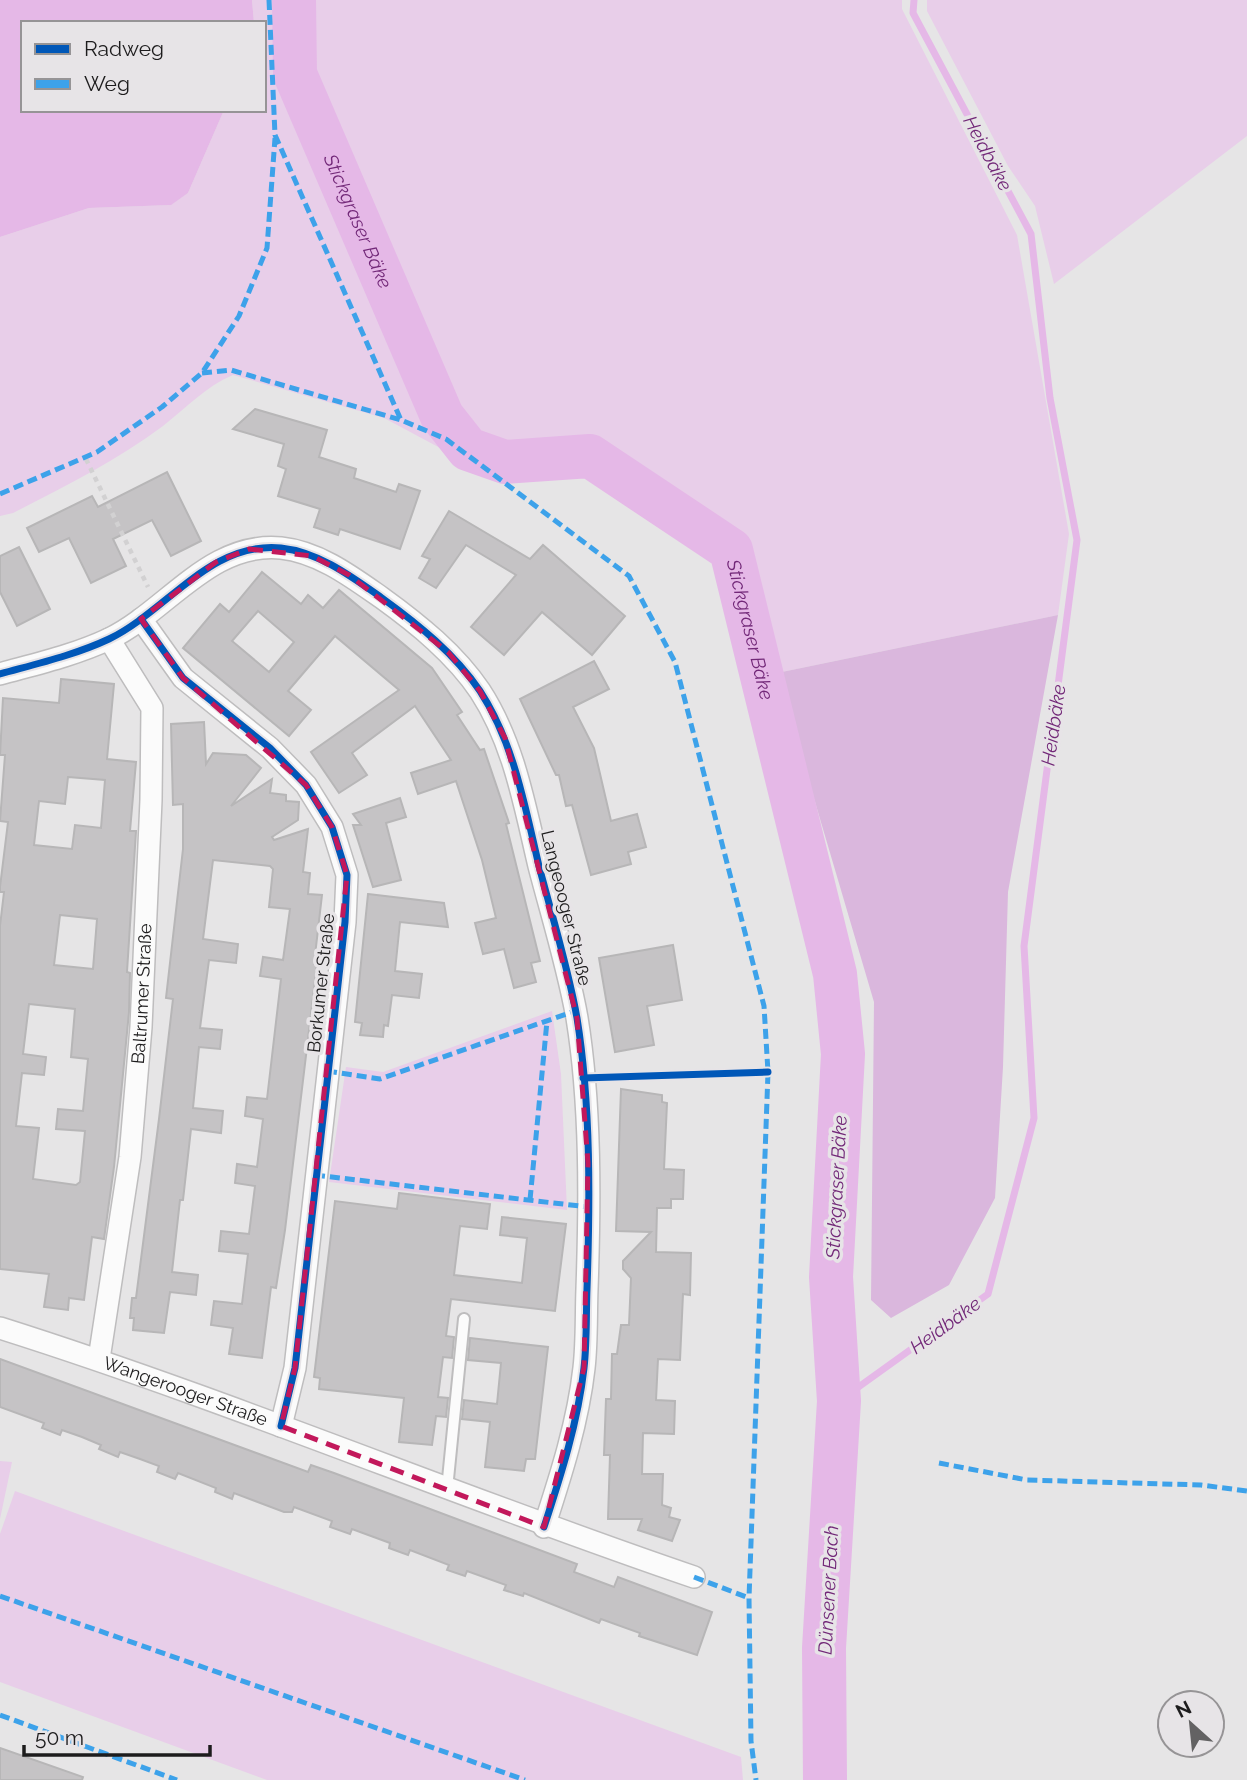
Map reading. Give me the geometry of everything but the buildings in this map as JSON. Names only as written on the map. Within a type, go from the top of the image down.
[{"type":"street","name":"Langeooger Straße","points":[[0,674],[66,656],[109,639],[149,613],[216,562],[249,549],[282,548],[312,556],[349,575],[405,614],[448,652],[480,691],[505,738],[577,1018],[588,1163],[584,1368],[565,1465],[544,1527]]},
{"type":"street","name":"Borkumer Straße","points":[[149,613],[183,678],[270,748],[306,785],[332,827],[347,875],[345,922],[295,1368],[281,1426]]},
{"type":"street","name":"Baltrumer Straße","points":[[99,1359],[130,1157],[141,1027],[151,800],[152,708],[109,639]]},
{"type":"street","name":"Wangerooger Straße","points":[[0,1328],[99,1359],[544,1527],[694,1577]]},
{"type":"lane","points":[[447,1489],[464,1319]]},
{"type":"path","points":[[86,458],[149,613]]},
{"type":"highlighted area","points":[[249,549],[312,556],[349,575],[448,652],[480,691],[505,738],[577,1018],[588,1163],[584,1368],[544,1527],[281,1426],[295,1368],[347,875],[332,827],[306,785],[183,678],[141,619],[216,562]]},
{"type":"shaded area","points":[[0,0],[252,0],[254,21],[21,21],[21,112],[223,112],[188,193],[171,205],[89,208],[0,237]]},
{"type":"shaded area","points":[[252,0],[279,0],[281,79],[423,396],[447,433],[442,449],[384,418],[233,375],[205,391],[163,426],[108,462],[13,513],[0,516],[0,237],[89,208],[170,205],[188,193],[223,112],[266,112],[266,21],[254,21]]},
{"type":"shaded area","points":[[308,0],[902,0],[902,9],[1017,235],[1069,534],[1058,615],[777,673],[737,545],[602,449],[494,446],[457,423],[308,79]]},
{"type":"shaded area","points":[[927,0],[1247,0],[1247,136],[1054,284],[1035,206],[1008,166],[927,11]]},
{"type":"shaded area","points":[[1058,615],[1008,892],[1003,1067],[995,1198],[949,1285],[891,1318],[871,1300],[874,1002],[777,673]]},
{"type":"shaded area","points":[[552,1011],[561,1074],[567,1210],[329,1182],[346,1067],[383,1072]]},
{"type":"shaded area","points":[[0,1461],[12,1462],[0,1519]]},
{"type":"shaded area","points":[[15,1491],[741,1757],[743,1780],[267,1780],[0,1682],[0,1534]]},
{"type":"waterway","name":"Stickgraser Bäke","points":[[294,0],[295,74],[442,416],[468,449],[505,462],[590,456],[731,550],[835,974],[843,1054],[831,1277],[839,1401],[824,1648],[825,1780]]},
{"type":"waterway","name":"Heidbäke","points":[[839,1401],[988,1294],[1034,1118],[1024,946],[1077,540],[1050,398],[1031,234],[913,13],[914,0]]},
{"type":"marked path","points":[[269,0],[275,135],[401,420],[446,439],[629,576],[675,662],[764,1006],[768,1072],[749,1598],[751,1741],[756,1780]]},
{"type":"marked path","points":[[0,494],[97,452],[162,407],[202,373],[239,316],[267,248],[275,138]]},
{"type":"marked path","points":[[202,373],[231,370],[401,420]]},
{"type":"marked path","points":[[327,1071],[380,1079],[575,1011]]},
{"type":"marked path","points":[[530,1200],[547,1021]]},
{"type":"marked path","points":[[315,1175],[588,1207]]},
{"type":"marked path","points":[[939,1463],[1027,1480],[1201,1485],[1247,1491]]},
{"type":"marked path","points":[[694,1577],[749,1598]]},
{"type":"marked path","points":[[0,1596],[525,1780]]},
{"type":"marked path","points":[[0,1715],[177,1780]]},
{"type":"cycle path","points":[[0,674],[109,639],[130,627],[190,580],[232,555],[256,549],[281,548],[322,560],[382,598],[435,640],[480,691],[502,732],[523,798],[573,999],[585,1085],[589,1188],[585,1358],[573,1428],[544,1527]]},
{"type":"cycle path","points":[[141,619],[183,678],[270,748],[306,785],[332,827],[347,875],[345,922],[295,1368],[281,1426]]},
{"type":"cycle path","points":[[583,1078],[768,1072]]},
{"type":"water label","name":"Dünsener Bach","points":[[828,1590]]}]
